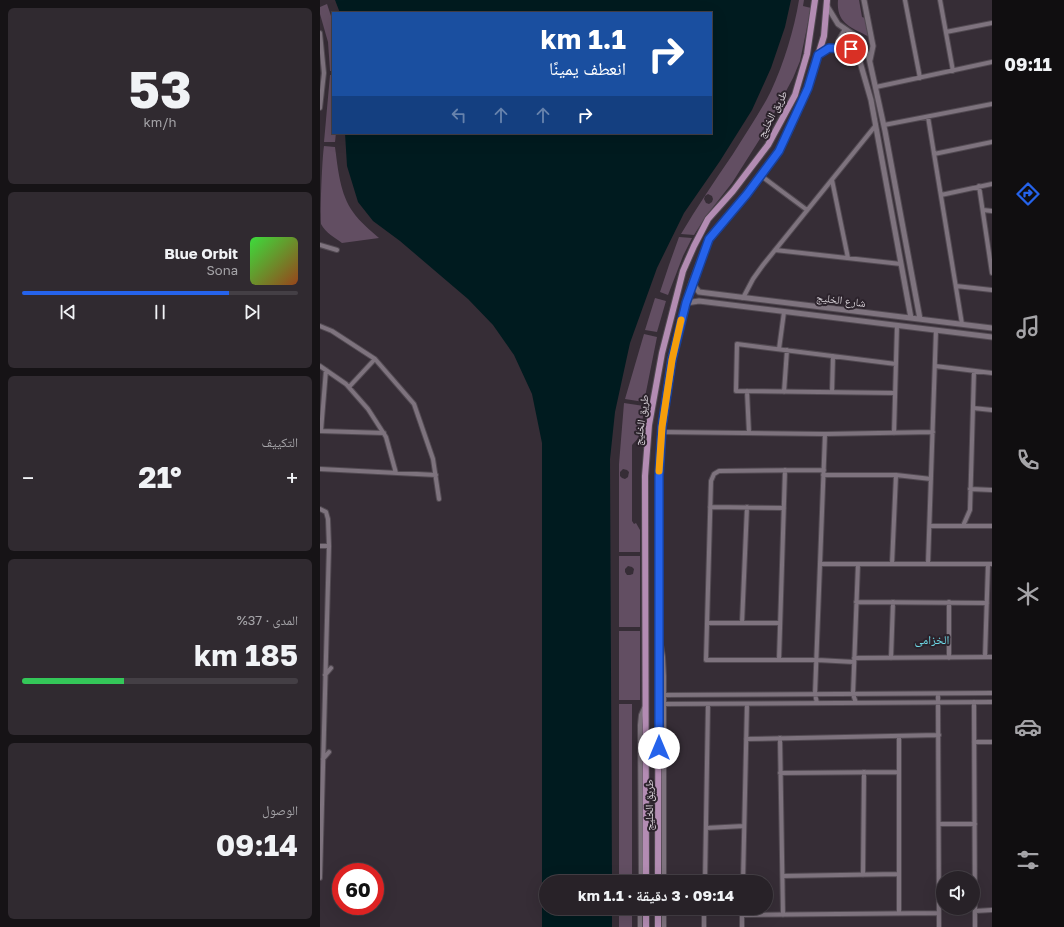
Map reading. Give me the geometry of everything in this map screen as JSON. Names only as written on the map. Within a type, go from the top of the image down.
[{"type":"main road","name":"طريق الخليج","points":[[646,875],[645,476],[649,424],[662,353],[683,271],[694,246],[708,219],[733,191],[768,145],[795,94],[807,54],[815,0]]},
{"type":"main road","name":"طريق الخليج","points":[[658,875],[659,476],[662,432],[672,360],[692,283],[709,239],[779,151],[808,88],[824,36],[827,3]]},
{"type":"main road","points":[[646,915],[646,927]]},
{"type":"main road","points":[[658,915],[658,927]]},
{"type":"street","points":[[864,0],[873,46],[870,62]]},
{"type":"street","points":[[905,0],[920,78]]},
{"type":"street","points":[[940,0],[953,71]]},
{"type":"street","points":[[827,3],[838,24],[857,37],[870,62],[884,125],[920,319]]},
{"type":"street","points":[[946,32],[992,23]]},
{"type":"street","points":[[838,41],[845,29]]},
{"type":"street","points":[[320,33],[324,73],[320,108]]},
{"type":"street","points":[[818,55],[829,48],[851,49],[858,55],[872,100],[910,318]]},
{"type":"street","points":[[876,88],[992,62]]},
{"type":"street","points":[[884,125],[992,104]]},
{"type":"street","points":[[928,117],[962,324]]},
{"type":"street","points":[[743,298],[753,279],[775,250],[876,125]]},
{"type":"street","points":[[934,154],[992,142]]},
{"type":"street","points":[[760,175],[807,210]]},
{"type":"street","points":[[832,180],[848,258]]},
{"type":"street","points":[[941,195],[992,184]]},
{"type":"street","points":[[979,186],[991,255],[992,273]]},
{"type":"street","points":[[983,210],[992,211]]},
{"type":"street","points":[[320,245],[336,250]]},
{"type":"street","points":[[775,250],[901,264]]},
{"type":"street","name":"شارع الخليج","points":[[692,283],[699,292],[992,328]]},
{"type":"street","points":[[956,286],[992,290]]},
{"type":"street","points":[[686,303],[699,301],[992,337]]},
{"type":"street","points":[[779,349],[784,312]]},
{"type":"street","points":[[320,326],[332,331],[375,359],[414,404],[433,459],[439,499]]},
{"type":"street","points":[[894,433],[897,326]]},
{"type":"street","points":[[928,564],[936,330]]},
{"type":"street","points":[[895,393],[736,391],[737,344],[896,364]]},
{"type":"street","points":[[784,392],[787,350]]},
{"type":"street","points":[[832,392],[833,356]]},
{"type":"street","points":[[348,387],[375,359]]},
{"type":"street","points":[[320,366],[348,387],[368,409],[386,437],[396,473]]},
{"type":"street","points":[[935,366],[992,373]]},
{"type":"street","points":[[326,370],[320,431],[384,433]]},
{"type":"street","points":[[963,526],[970,510],[974,371]]},
{"type":"street","points":[[748,391],[748,433]]},
{"type":"street","points":[[973,408],[992,410]]},
{"type":"street","points":[[662,432],[825,434],[933,432]]},
{"type":"street","points":[[817,703],[815,694],[825,434]]},
{"type":"street","points":[[320,469],[436,475]]},
{"type":"street","points":[[779,660],[785,470]]},
{"type":"street","points":[[824,470],[719,471],[714,474],[711,481],[706,660],[854,660],[992,657]]},
{"type":"street","points":[[823,475],[896,475],[931,479]]},
{"type":"street","points":[[892,564],[896,475]]},
{"type":"street","points":[[970,489],[992,490]]},
{"type":"street","points":[[710,507],[784,508]]},
{"type":"street","points":[[742,623],[747,507]]},
{"type":"street","points":[[320,509],[326,512],[328,519],[329,546],[321,788],[320,878]]},
{"type":"street","points":[[930,526],[992,526]]},
{"type":"street","points":[[320,546],[329,546]]},
{"type":"street","points":[[820,564],[990,564],[985,657]]},
{"type":"street","points":[[856,703],[853,694],[858,564]]},
{"type":"street","points":[[856,602],[987,603]]},
{"type":"street","points":[[891,658],[893,602]]},
{"type":"street","points":[[949,602],[949,658]]},
{"type":"street","points":[[707,623],[780,623]]},
{"type":"street","points":[[659,636],[663,657],[664,695],[664,875]]},
{"type":"street","points":[[320,642],[326,642]]},
{"type":"street","points":[[325,675],[331,668]]},
{"type":"street","points":[[664,695],[992,693]]},
{"type":"street","points":[[938,694],[939,871]]},
{"type":"street","points":[[974,702],[975,871]]},
{"type":"street","points":[[664,704],[992,702]]},
{"type":"street","points":[[641,875],[640,725],[641,715],[646,704]]},
{"type":"street","points":[[705,875],[708,704]]},
{"type":"street","points":[[743,875],[747,704]]},
{"type":"street","points":[[746,739],[939,735]]},
{"type":"street","points":[[899,736],[899,913]]},
{"type":"street","points":[[780,738],[783,915]]},
{"type":"street","points":[[974,742],[992,742]]},
{"type":"street","points":[[323,759],[329,752]]},
{"type":"street","points":[[863,875],[864,772]]},
{"type":"street","points":[[780,773],[899,772]]},
{"type":"street","points":[[939,824],[975,824]]},
{"type":"street","points":[[706,828],[744,826]]},
{"type":"street","points":[[783,876],[899,874]]},
{"type":"street","points":[[980,911],[992,910]]},
{"type":"street","points":[[773,915],[936,913]]},
{"type":"street","points":[[640,915],[640,927]]},
{"type":"street","points":[[664,915],[664,927]]},
{"type":"street","points":[[704,915],[704,927]]},
{"type":"street","points":[[742,915],[742,927]]},
{"type":"street","points":[[939,915],[939,927]]},
{"type":"street","points":[[975,915],[976,927]]},
{"type":"shaded area","points":[[799,0],[804,0],[803,6],[811,8],[800,61],[793,78],[763,134],[732,183],[706,216],[694,235],[681,234],[705,197],[706,203],[709,204],[712,202],[712,196],[708,194],[706,196],[753,123],[776,80],[791,35]]},
{"type":"shaded area","points":[[838,0],[859,0],[862,17],[865,18],[869,37],[846,24],[842,20],[839,14]]},
{"type":"shaded area","points":[[327,4],[332,19],[332,71],[330,71],[328,42],[320,14],[320,7]]},
{"type":"shaded area","points":[[330,75],[332,75],[332,134],[336,134],[335,142],[324,142]]},
{"type":"shaded area","points":[[324,146],[335,147],[342,189],[353,212],[365,226],[379,238],[342,243],[328,232],[321,224],[321,186]]},
{"type":"shaded area","points":[[679,237],[692,238],[683,256],[668,295],[660,292]]},
{"type":"shaded area","points":[[655,298],[666,301],[657,332],[645,330]]},
{"type":"shaded area","points":[[644,334],[657,337],[644,402],[625,399]]},
{"type":"shaded area","points":[[624,403],[644,406],[641,435],[632,445],[632,521],[634,524],[636,523],[640,530],[640,552],[619,552],[619,464]],"holes":[[[623,469],[629,472],[628,477],[625,479],[622,478],[620,476],[620,472]]]},
{"type":"shaded area","points":[[619,556],[640,556],[640,627],[619,627]],"holes":[[[628,566],[634,569],[633,574],[627,575],[625,569]]]},
{"type":"shaded area","points":[[619,631],[640,631],[640,700],[619,700]]},
{"type":"shaded area","points":[[619,704],[632,704],[632,875],[619,875]]},
{"type":"shaded area","points":[[619,915],[632,915],[632,927],[619,927]]},
{"type":"water","points":[[335,0],[791,0],[785,27],[771,68],[752,110],[720,161],[684,213],[657,268],[630,343],[615,412],[610,459],[612,875],[542,875],[542,443],[532,394],[514,355],[493,325],[468,299],[400,241],[373,221],[358,202],[347,166],[345,134],[712,134],[712,12],[340,12]]},
{"type":"water","points":[[542,915],[612,915],[612,927],[542,927]]},
{"type":"slow traffic","points":[[659,471],[662,427],[672,360],[681,320]]},
{"type":"district","name":"الخزامى","points":[[932,640]]},
{"type":"route","points":[[659,748],[659,476],[662,427],[672,360],[686,303],[709,239],[747,194],[779,151],[808,88],[818,55],[829,48],[851,49]]}]
